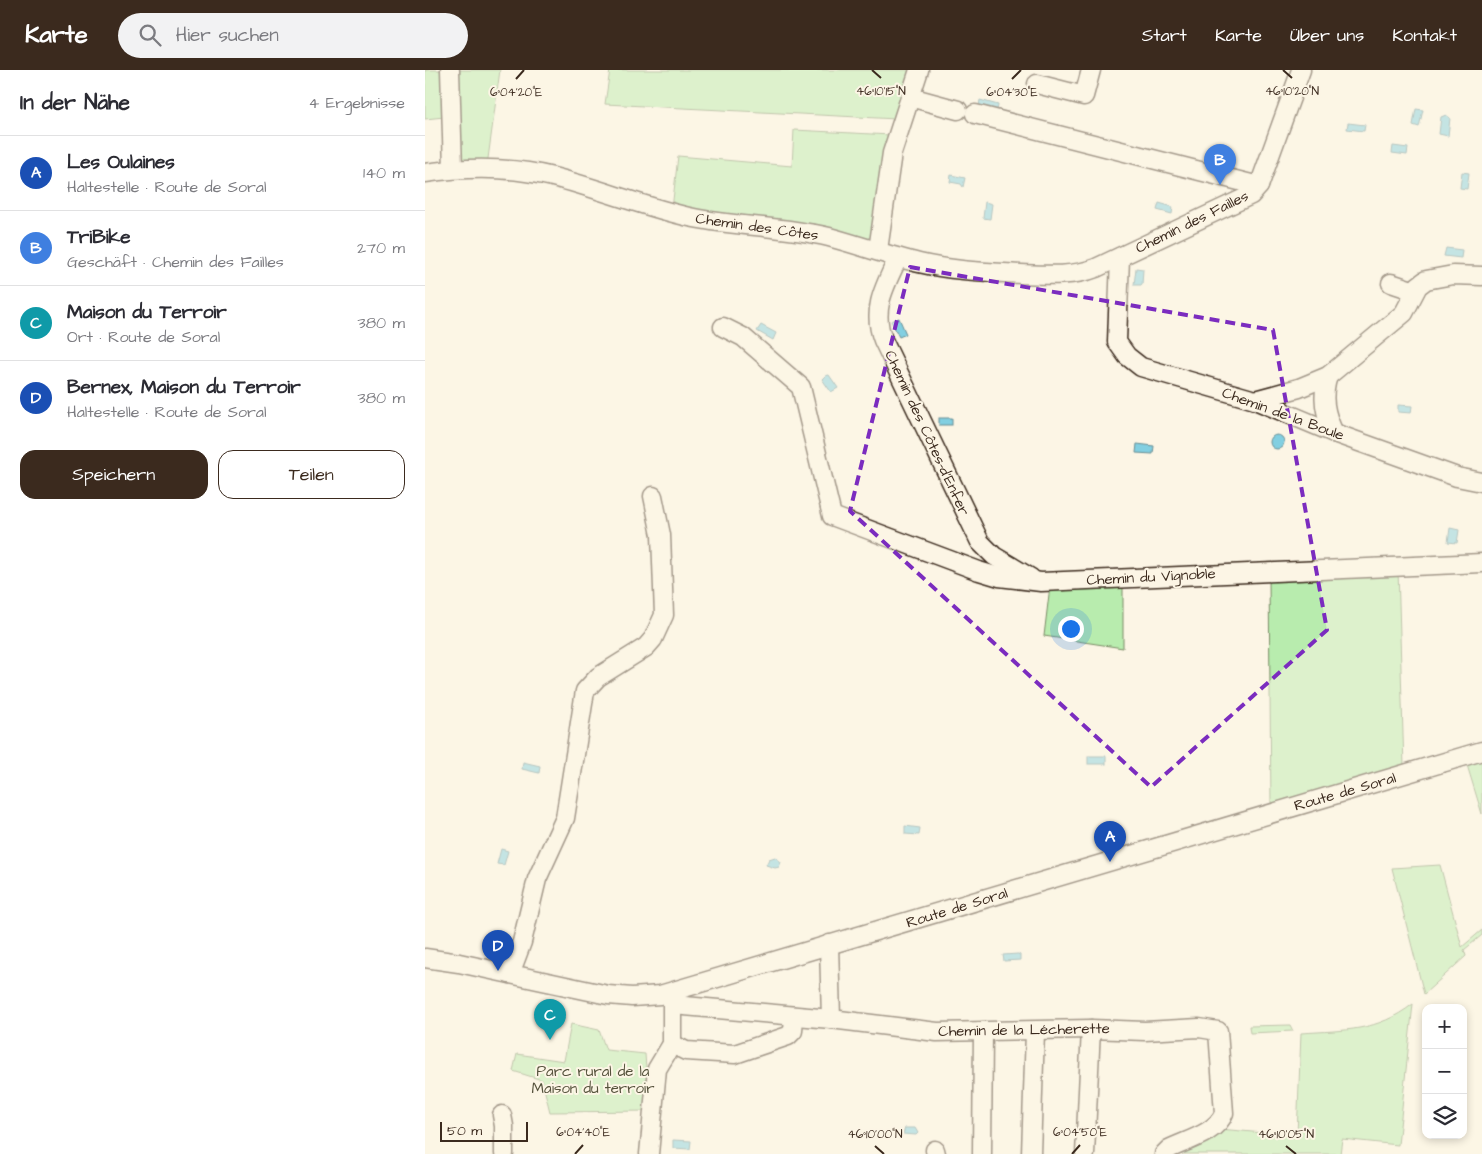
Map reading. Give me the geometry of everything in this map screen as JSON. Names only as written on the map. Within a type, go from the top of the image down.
[{"type":"street","points":[[450,70],[453,169]]},
{"type":"street","points":[[877,250],[892,153],[919,70]]},
{"type":"street","points":[[1037,84],[1084,96],[1091,70]]},
{"type":"street","name":"Chemin des Failles","points":[[1120,257],[1243,201],[1259,186],[1301,70]]},
{"type":"street","points":[[910,97],[1259,186]]},
{"type":"street","name":"Chemin des Côtes","points":[[425,173],[453,169],[522,171],[539,174],[580,185],[640,205],[688,217],[730,224],[800,230],[877,250],[897,258],[951,269],[1033,274],[1086,272],[1120,257]]},
{"type":"street","name":"Chemin de la Boule","points":[[1120,257],[1117,342],[1127,356],[1141,367],[1156,373],[1255,400],[1334,433],[1457,477],[1482,482]]},
{"type":"street","name":"Chemin des Côtes-d'Enfer","points":[[897,258],[878,303],[877,320],[883,340],[980,542],[994,556],[1036,582]]},
{"type":"street","points":[[1255,400],[1299,388],[1328,376],[1404,312],[1415,291],[1422,283],[1433,278],[1453,275],[1482,276]]},
{"type":"street","points":[[1391,283],[1415,291]]},
{"type":"street","name":"Chemin du Vignoble","points":[[723,327],[743,337],[801,387],[832,516],[979,571],[1036,582],[1482,563]]},
{"type":"street","points":[[1328,376],[1325,386],[1325,410],[1334,433]]},
{"type":"street","points":[[510,974],[522,942],[537,879],[565,818],[585,691],[598,677],[647,647],[653,639],[664,615],[661,535],[653,496]]},
{"type":"street","name":"Route de Soral","points":[[425,958],[619,997],[673,998],[829,944],[1482,751]]},
{"type":"street","points":[[829,944],[831,1019]]},
{"type":"street","points":[[649,1154],[657,1069],[672,1044],[673,998]]},
{"type":"street","name":"Chemin de la Lécherette","points":[[673,998],[794,1016],[937,1032],[1091,1029],[1145,1031],[1199,1028],[1218,1031],[1224,1113],[1222,1119],[1214,1128],[1169,1149],[1164,1154]]},
{"type":"street","points":[[672,1044],[685,1051],[735,1054],[788,1036],[793,1031],[794,1016]]},
{"type":"street","points":[[1085,1154],[1091,1029]]},
{"type":"street","points":[[1031,1154],[1035,1031]]},
{"type":"street","points":[[982,1154],[983,1032]]},
{"type":"street","points":[[502,1116],[504,1154]]},
{"type":"highlighted area","points":[[910,267],[1273,330],[1327,630],[1151,787],[850,511]]},
{"type":"green space","points":[[425,70],[443,70],[444,117],[425,119]]},
{"type":"green space","points":[[455,70],[500,70],[487,166],[478,161],[459,160]]},
{"type":"green space","points":[[610,70],[914,70],[897,119],[605,104]]},
{"type":"green space","points":[[794,130],[891,135],[875,238],[869,241],[672,209],[678,156],[792,166]]},
{"type":"green space","points":[[1398,570],[1404,767],[1271,807],[1269,576]]},
{"type":"green space","points":[[1123,583],[1123,648],[1044,636],[1050,586]]},
{"type":"green space","points":[[1482,761],[1482,814],[1467,765]]},
{"type":"green space","points":[[1440,865],[1462,947],[1482,930],[1482,935],[1464,950],[1466,956],[1424,994],[1392,868]]},
{"type":"green space","points":[[1413,1004],[1398,1145],[1342,1139],[1340,1154],[1171,1154],[1219,1129],[1297,1136],[1301,1033],[1346,1030],[1373,1025],[1387,1020]]},
{"type":"green space","name":"Parc rural de la Maison du terroir","points":[[571,1024],[599,1030],[606,1050],[645,1054],[649,1111],[550,1112],[542,1080],[513,1071],[517,1054],[564,1061]]},
{"type":"green space","points":[[1290,1025],[1293,1031],[1250,1033],[1249,1026]]},
{"type":"water","points":[[980,100],[998,105],[997,112],[979,106]]},
{"type":"water","points":[[1416,109],[1423,110],[1419,127],[1413,125]]},
{"type":"water","points":[[1446,115],[1450,118],[1448,136],[1439,134],[1441,117]]},
{"type":"water","points":[[1348,123],[1365,125],[1364,131],[1347,129]]},
{"type":"water","points":[[1393,146],[1408,148],[1407,155],[1392,153]]},
{"type":"water","points":[[1462,172],[1469,173],[1467,189],[1460,188]]},
{"type":"water","points":[[951,175],[965,178],[963,187],[961,184],[950,182]]},
{"type":"water","points":[[985,202],[992,204],[990,219],[983,218]]},
{"type":"water","points":[[1159,203],[1173,207],[1172,214],[1157,210]]},
{"type":"water","points":[[1446,248],[1462,250],[1461,258],[1444,256]]},
{"type":"water","points":[[1136,268],[1143,269],[1142,285],[1134,285]]},
{"type":"water","points":[[899,318],[906,334],[899,337],[891,321]]},
{"type":"water","points":[[761,325],[776,333],[773,340],[757,331]]},
{"type":"water","points":[[829,375],[838,388],[831,392],[822,379]]},
{"type":"water","points":[[1398,405],[1412,406],[1411,413],[1398,412]]},
{"type":"water","points":[[939,418],[952,418],[952,425],[939,425]]},
{"type":"water","points":[[1274,435],[1280,435],[1284,442],[1280,449],[1274,449],[1270,445],[1270,439]]},
{"type":"water","points":[[1137,444],[1154,446],[1153,454],[1136,453]]},
{"type":"water","points":[[1450,528],[1459,530],[1457,543],[1448,542]]},
{"type":"water","points":[[1088,756],[1106,756],[1106,764],[1088,764]]},
{"type":"water","points":[[523,762],[540,766],[539,773],[522,769]]},
{"type":"water","points":[[905,826],[920,828],[919,835],[905,834]]},
{"type":"water","points":[[501,849],[508,851],[504,865],[497,864]]},
{"type":"water","points":[[775,857],[781,862],[779,867],[775,868],[766,865],[769,859]]},
{"type":"water","points":[[1003,955],[1020,955],[1020,960],[1004,961]]},
{"type":"water","points":[[905,1128],[915,1128],[918,1133],[916,1135],[903,1134]]},
{"type":"water","points":[[673,1140],[691,1141],[690,1149],[673,1148]]},
{"type":"place","name":"TriBike","points":[[1220,185]]},
{"type":"place","name":"Les Oulaines","points":[[1110,862]]},
{"type":"place","name":"Bernex, Maison du Terroir","points":[[498,971]]},
{"type":"place","name":"Maison du Terroir","points":[[550,1040]]}]
